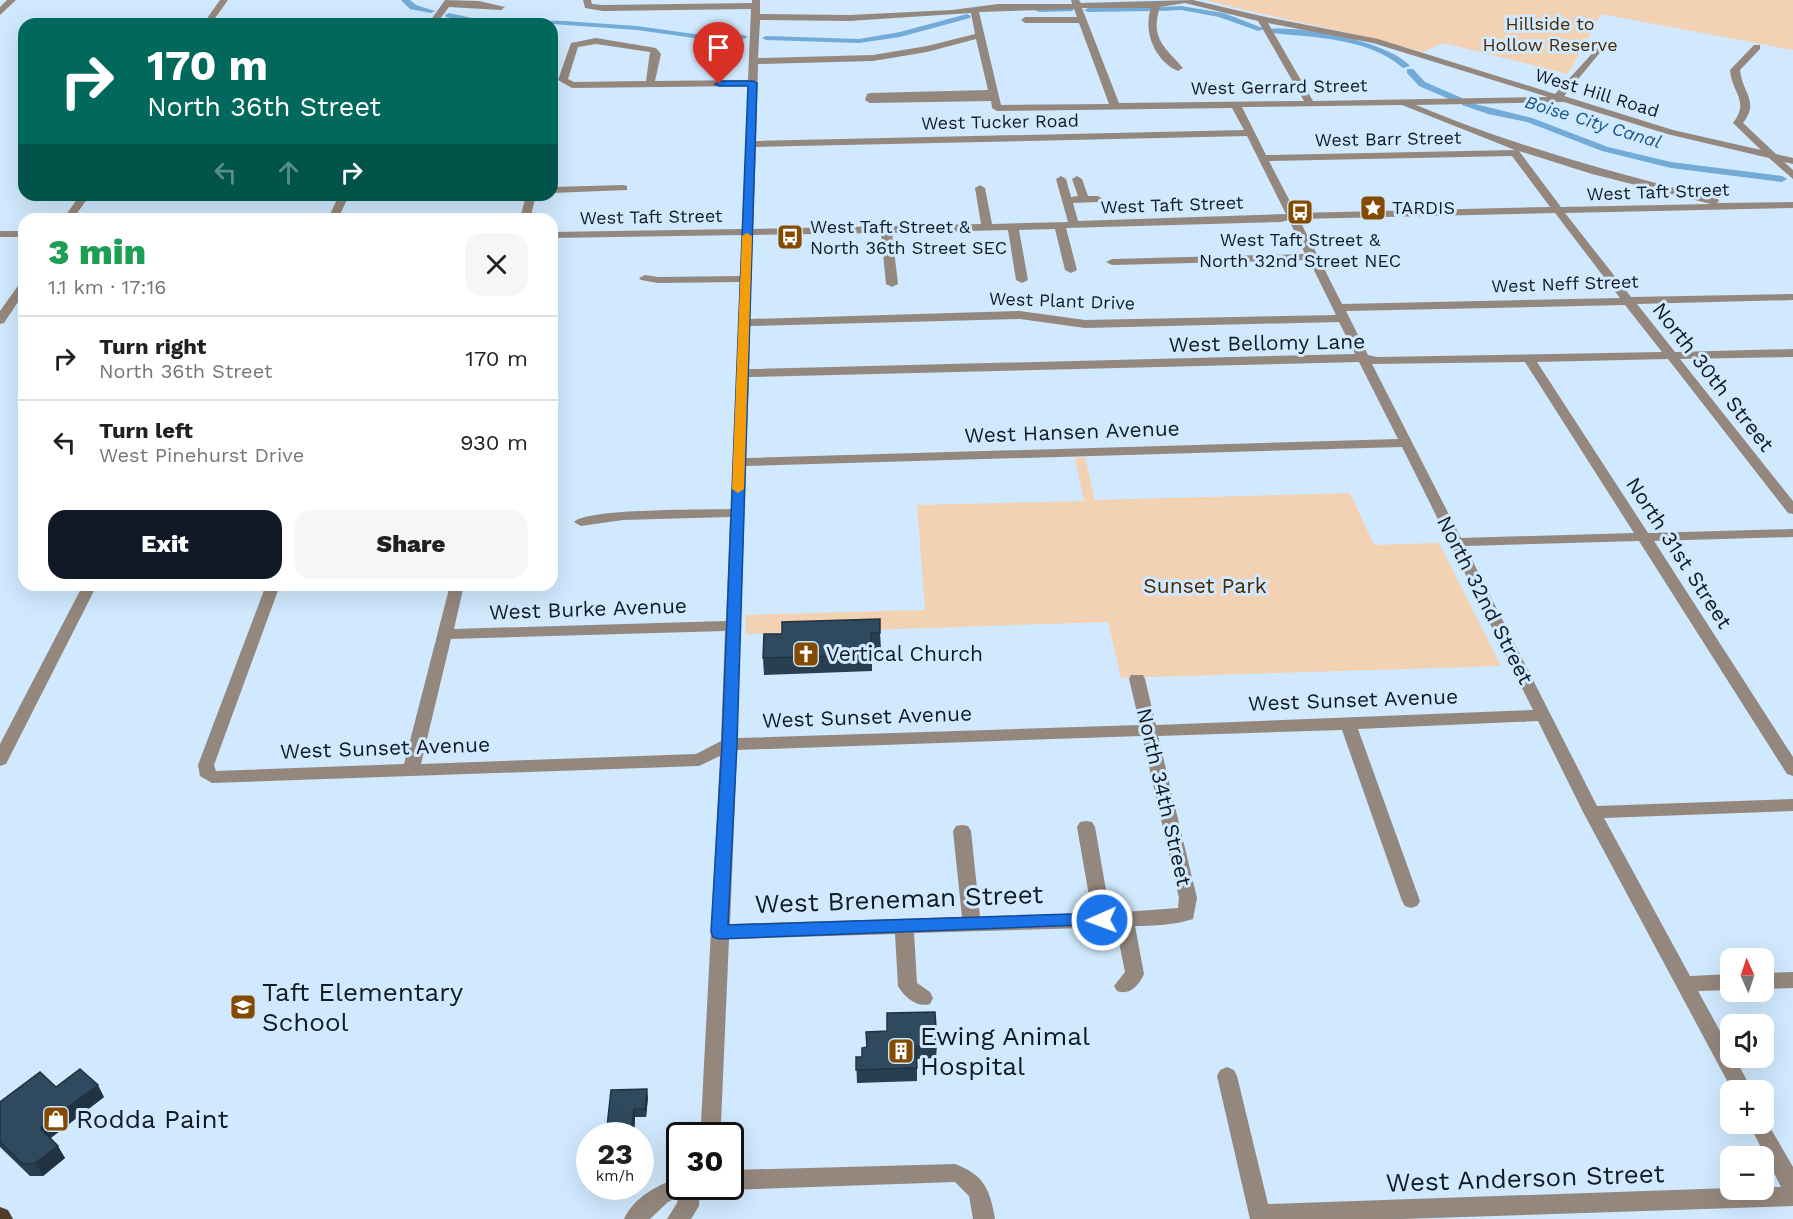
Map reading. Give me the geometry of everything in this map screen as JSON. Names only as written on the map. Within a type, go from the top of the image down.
[{"type":"street","points":[[0,12],[12,0]]},
{"type":"street","points":[[211,18],[224,0]]},
{"type":"street","points":[[588,3],[603,8],[756,8],[849,18],[1077,3],[1156,5],[1183,0]]},
{"type":"street","name":"West Hill Road","points":[[1183,0],[1261,19],[1375,41],[1670,132],[1793,161]]},
{"type":"street","points":[[436,18],[448,2],[501,7]]},
{"type":"street","points":[[1077,3],[1115,106]]},
{"type":"street","points":[[1156,5],[1151,21],[1155,39],[1178,68]]},
{"type":"street","points":[[711,1122],[729,744],[756,8]]},
{"type":"street","points":[[974,9],[994,96]]},
{"type":"street","points":[[1261,19],[1310,104]]},
{"type":"street","points":[[1025,21],[1084,20]]},
{"type":"street","points":[[754,61],[873,58],[927,49],[980,35]]},
{"type":"street","points":[[650,84],[656,54],[653,50],[596,41],[574,45],[563,80],[572,85],[753,83]]},
{"type":"street","points":[[1756,47],[1735,70],[1734,80],[1748,103],[1747,114],[1738,123],[1793,176]]},
{"type":"street","points":[[1561,99],[1559,95],[1599,49]]},
{"type":"street","points":[[870,96],[994,96],[870,100],[870,96]]},
{"type":"street","name":"West Gerrard Street","points":[[994,96],[997,108],[1561,99]]},
{"type":"street","points":[[1402,102],[1517,151],[1605,176],[1738,206]]},
{"type":"street","name":"North 32nd Street","points":[[1236,105],[1592,812],[1737,1080]]},
{"type":"street","name":"West Tucker Road","points":[[751,144],[1250,133]]},
{"type":"street","name":"West Barr Street","points":[[1263,158],[1517,151]]},
{"type":"street","name":"North 30th Street","points":[[1517,151],[1558,211],[1793,510]]},
{"type":"street","points":[[1061,179],[1074,225]]},
{"type":"street","points":[[1077,179],[1084,200]]},
{"type":"street","points":[[558,190],[623,188]]},
{"type":"street","points":[[980,188],[987,228]]},
{"type":"street","points":[[1067,200],[1098,199]]},
{"type":"street","name":"West Taft Street","points":[[558,235],[987,228],[1281,219],[1291,216],[1793,205]]},
{"type":"street","points":[[1060,226],[1071,270]]},
{"type":"street","points":[[1013,227],[1022,280]]},
{"type":"street","points":[[886,230],[891,284]]},
{"type":"street","points":[[0,234],[18,234]]},
{"type":"street","points":[[1112,262],[1312,257]]},
{"type":"street","points":[[645,278],[658,280],[745,279]]},
{"type":"street","points":[[0,320],[18,294]]},
{"type":"street","name":"West Neff Street","points":[[1340,313],[1627,300],[1793,297]]},
{"type":"street","name":"West Plant Drive","points":[[743,322],[1020,315],[1085,324],[1340,313]]},
{"type":"street","name":"West Bellomy Lane","points":[[741,373],[1363,358],[1377,361],[1793,353]]},
{"type":"street","name":"North 31st Street","points":[[1529,358],[1793,770]]},
{"type":"street","name":"West Hansen Avenue","points":[[739,462],[1406,443]]},
{"type":"street","points":[[581,522],[623,516],[737,513]]},
{"type":"street","points":[[1457,542],[1793,533]]},
{"type":"street","points":[[0,759],[87,591]]},
{"type":"street","name":"West Sunset Avenue","points":[[271,591],[206,765],[206,772],[212,777],[699,760],[729,744],[1348,724],[1543,715]]},
{"type":"street","points":[[411,769],[456,591]]},
{"type":"street","name":"West Burke Avenue","points":[[445,634],[732,626]]},
{"type":"street","name":"North 34th Street","points":[[1137,679],[1188,898],[1187,914]]},
{"type":"street","points":[[1348,724],[1411,901]]},
{"type":"street","points":[[1592,812],[1793,805]]},
{"type":"street","points":[[1086,827],[1102,920]]},
{"type":"street","points":[[962,831],[972,924]]},
{"type":"street","name":"West Breneman Street","points":[[719,932],[1165,918],[1187,914]]},
{"type":"street","points":[[1124,919],[1135,974],[1124,986]]},
{"type":"street","points":[[904,926],[908,986],[923,998]]},
{"type":"street","points":[[1774,981],[1793,980]]},
{"type":"street","points":[[1686,984],[1720,982]]},
{"type":"street","points":[[1227,1076],[1260,1216]]},
{"type":"street","points":[[1764,1134],[1793,1188]]},
{"type":"street","points":[[744,1180],[955,1173],[967,1177],[972,1182],[982,1199],[984,1219]]},
{"type":"street","points":[[636,1219],[660,1195],[666,1192]]},
{"type":"street","name":"West Anderson Street","points":[[1260,1216],[1534,1212],[1793,1196]]},
{"type":"street","points":[[678,1219],[688,1206],[688,1200]]},
{"type":"green space","name":"Hillside to Hollow Reserve","points":[[1205,0],[1793,0],[1793,50],[1601,14],[1568,74],[1443,43],[1423,52]]},
{"type":"green space","name":"Sunset Park","points":[[1085,457],[1095,500],[1350,493],[1374,545],[1439,543],[1501,666],[1121,678],[1108,622],[746,634],[746,615],[925,610],[917,505],[1084,501],[1075,458]]},
{"type":"building","points":[[880,619],[880,633],[871,633],[872,655],[763,658],[764,634],[782,634],[782,622]]},
{"type":"building","name":"Ewing Animal Hospital","points":[[935,1012],[937,1045],[916,1046],[917,1068],[856,1070],[856,1057],[862,1057],[862,1048],[867,1047],[866,1032],[887,1031],[887,1013]]},
{"type":"building","points":[[80,1069],[98,1085],[40,1128],[58,1146],[35,1163],[23,1164],[0,1142],[0,1102],[40,1072],[56,1087]]},
{"type":"building","points":[[647,1089],[645,1109],[634,1109],[632,1122],[608,1122],[611,1090]]},
{"type":"waterway","name":"Boise City Canal","points":[[405,0],[413,7],[431,11]]},
{"type":"waterway","name":"Boise City Canal","points":[[1161,9],[1181,8],[1221,15],[1261,29]]},
{"type":"waterway","name":"Boise City Canal","points":[[1039,10],[1070,9]]},
{"type":"waterway","name":"Boise City Canal","points":[[1088,10],[1149,9]]},
{"type":"waterway","name":"Boise City Canal","points":[[449,15],[463,18]]},
{"type":"waterway","name":"Boise City Canal","points":[[766,38],[859,41],[900,34],[967,16]]},
{"type":"waterway","name":"Boise City Canal","points":[[558,23],[637,28],[694,36],[744,37]]},
{"type":"waterway","name":"Boise City Canal","points":[[1273,31],[1325,36],[1363,44],[1380,49],[1406,66]]},
{"type":"waterway","name":"Boise City Canal","points":[[1410,71],[1422,84],[1459,100]]},
{"type":"waterway","name":"Boise City Canal","points":[[1465,103],[1491,112],[1529,120],[1605,149],[1671,165],[1782,179]]},
{"type":"slow traffic","points":[[738,489],[747,236]]},
{"type":"place","name":"TARDIS","points":[[1373,208]]},
{"type":"place","name":"West Taft Street & North 32nd Street NEC","points":[[1300,212]]},
{"type":"place","name":"West Taft Street & North 36th Street SEC","points":[[790,237]]},
{"type":"place","name":"Vertical Church","points":[[806,654]]},
{"type":"place","name":"Taft Elementary School","points":[[243,1007]]},
{"type":"place","name":"Ewing Animal Hospital","points":[[901,1051]]},
{"type":"place","name":"Rodda Paint","points":[[56,1119]]},
{"type":"route","points":[[719,84],[753,83],[729,744],[719,932],[1102,920]]}]
